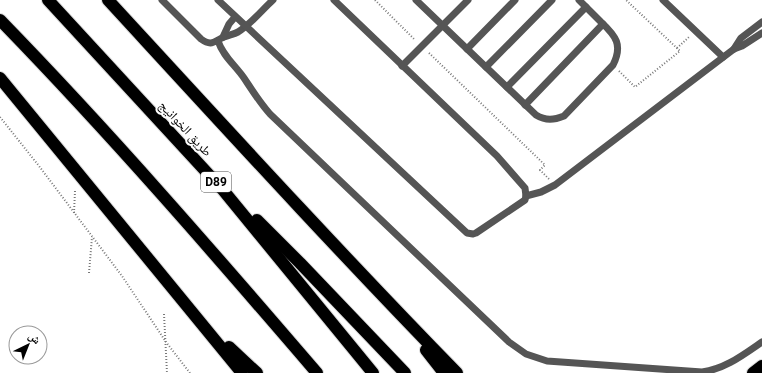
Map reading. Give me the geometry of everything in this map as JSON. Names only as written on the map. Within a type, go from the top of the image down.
[{"type":"highway","name":"طريق الخوانيج","points":[[48,0],[223,190],[373,373]]},
{"type":"highway","points":[[108,0],[250,155],[457,373]]},
{"type":"highway","points":[[0,20],[191,226],[317,373]]},
{"type":"highway","points":[[0,78],[242,373]]},
{"type":"highway","points":[[223,190],[300,263],[405,373]]},
{"type":"highway","points":[[415,330],[429,355],[444,373]]},
{"type":"highway","points":[[210,334],[226,345],[257,373]]},
{"type":"highway","points":[[752,373],[762,366]]},
{"type":"lane","points":[[162,0],[201,39],[210,43],[233,34],[245,27],[273,0]]},
{"type":"lane","points":[[218,0],[466,233],[476,233],[522,203],[526,196],[525,188],[496,156],[334,0]]},
{"type":"lane","points":[[416,0],[536,115],[543,119],[550,120],[558,119],[564,116],[613,65],[618,53],[617,40],[612,33],[579,0]]},
{"type":"lane","points":[[402,66],[468,0]]},
{"type":"lane","points":[[467,49],[515,0]]},
{"type":"lane","points":[[486,67],[552,0]]},
{"type":"lane","points":[[664,0],[723,57]]},
{"type":"lane","points":[[507,87],[586,7]]},
{"type":"lane","points":[[235,17],[229,24],[221,39],[221,49],[226,58],[241,74],[270,114],[509,342],[526,354],[546,361],[702,372],[712,371],[728,364],[762,342]]},
{"type":"lane","points":[[734,49],[740,38],[762,22]]},
{"type":"lane","points":[[525,105],[603,24]]},
{"type":"lane","points":[[526,196],[541,192],[554,185],[723,57],[762,33]]},
{"type":"path","points":[[375,0],[545,165],[540,170],[554,185]]},
{"type":"path","points":[[613,65],[635,87],[680,52],[626,0]]},
{"type":"path","points":[[677,48],[696,31]]},
{"type":"path","points":[[0,117],[122,276],[166,342],[190,373]]},
{"type":"path","points":[[74,213],[75,190]]},
{"type":"path","points":[[88,273],[92,236]]},
{"type":"path","points":[[164,314],[167,373]]}]
